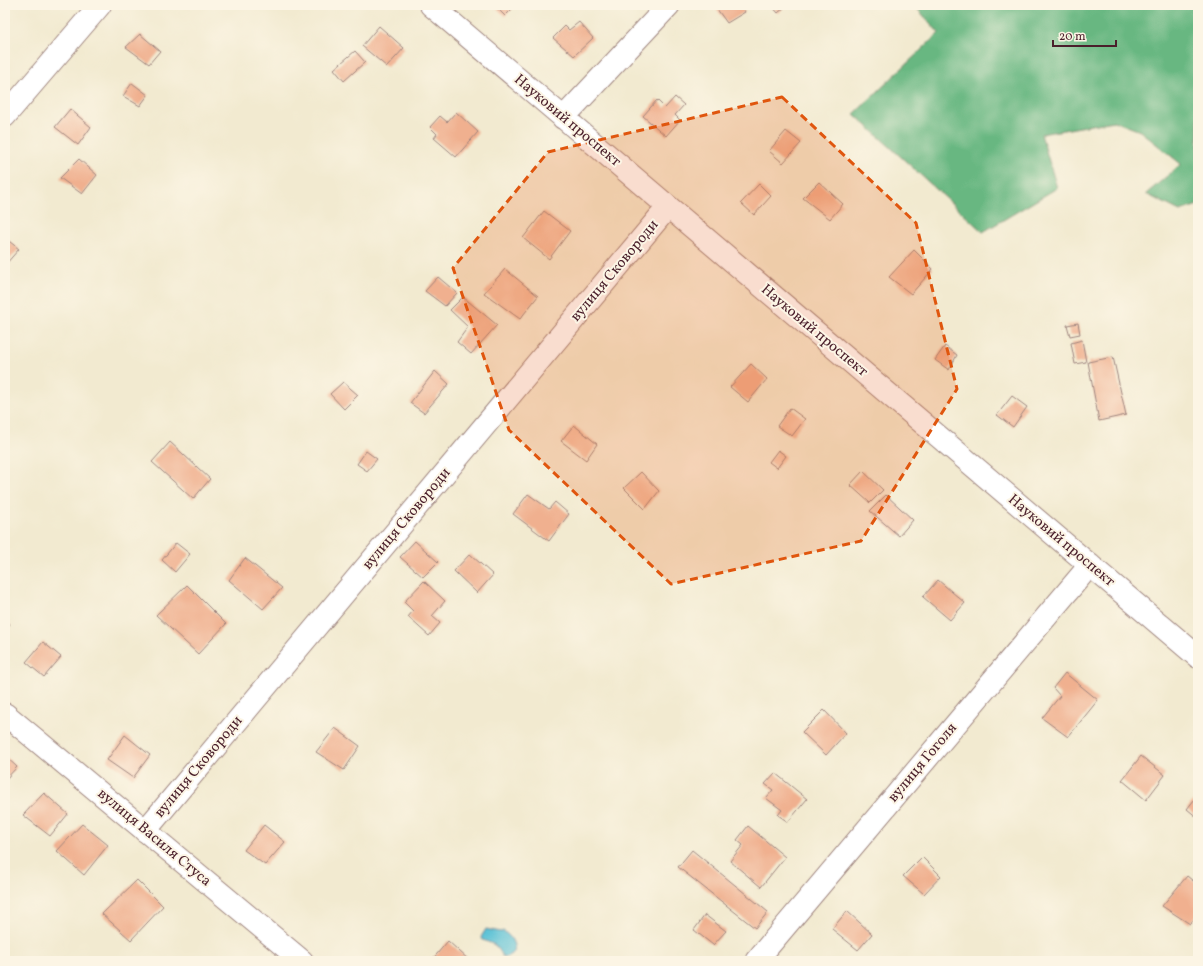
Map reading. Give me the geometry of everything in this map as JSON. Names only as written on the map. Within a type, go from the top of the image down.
[{"type":"street","points":[[5,116],[100,5]]},
{"type":"street","name":"Науковий проспект","points":[[430,5],[1198,657]]},
{"type":"street","points":[[563,118],[669,5]]},
{"type":"street","name":"вулиця Сковороди","points":[[145,831],[668,207]]},
{"type":"street","name":"вулиця Гоголя","points":[[756,961],[1090,565]]},
{"type":"street","name":"вулиця Василя Стуса","points":[[5,714],[302,961]]},
{"type":"highlighted area","points":[[782,97],[916,223],[957,389],[861,541],[671,584],[509,430],[453,268],[548,152]]},
{"type":"green space","points":[[914,5],[1198,5],[1198,205],[1180,211],[1146,194],[1181,164],[1140,131],[1114,121],[1041,134],[1057,188],[983,232],[854,114],[939,33]]},
{"type":"water","points":[[486,929],[501,932],[503,931],[506,933],[513,943],[514,952],[506,957],[502,956],[495,945],[483,940],[481,937]]},
{"type":"building","points":[[494,5],[516,5],[505,16]]},
{"type":"building","points":[[714,5],[740,5],[745,12],[727,23]]},
{"type":"building","points":[[771,5],[787,5],[778,13]]},
{"type":"building","points":[[579,22],[593,38],[574,56],[553,38],[565,26],[569,30]]},
{"type":"building","points":[[379,26],[404,48],[387,67],[362,46]]},
{"type":"building","points":[[140,34],[160,51],[149,64],[126,47]]},
{"type":"building","points":[[355,51],[365,62],[344,81],[334,69]]},
{"type":"building","points":[[132,83],[148,95],[140,106],[123,96]]},
{"type":"building","points":[[675,97],[684,105],[675,115],[680,120],[666,136],[643,116],[657,100],[665,108]]},
{"type":"building","points":[[70,109],[91,127],[78,145],[55,127]]},
{"type":"building","points":[[456,112],[478,132],[456,157],[434,138],[437,134],[430,127],[440,116],[447,122]]},
{"type":"building","points":[[786,131],[801,143],[783,163],[769,151]]},
{"type":"building","points":[[79,159],[97,175],[82,194],[60,178]]},
{"type":"building","points":[[819,182],[843,204],[830,219],[803,198]]},
{"type":"building","points":[[759,184],[771,196],[754,215],[741,203]]},
{"type":"building","points":[[544,211],[570,231],[549,259],[523,238]]},
{"type":"building","points":[[5,238],[19,249],[5,265]]},
{"type":"building","points":[[914,250],[933,269],[911,294],[889,277]]},
{"type":"building","points":[[505,269],[538,296],[520,319],[484,293]]},
{"type":"building","points":[[438,277],[457,293],[445,306],[425,291]]},
{"type":"building","points":[[463,297],[497,325],[471,354],[457,342],[468,327],[450,310]]},
{"type":"building","points":[[1078,323],[1080,334],[1070,336],[1067,325]]},
{"type":"building","points":[[1082,340],[1086,362],[1075,364],[1071,343]]},
{"type":"building","points":[[945,346],[957,355],[949,370],[935,360]]},
{"type":"building","points":[[1113,357],[1126,415],[1099,421],[1088,362]]},
{"type":"building","points":[[751,364],[767,379],[748,402],[730,387]]},
{"type":"building","points":[[435,371],[449,384],[424,413],[410,403]]},
{"type":"building","points":[[343,382],[358,395],[344,409],[330,394]]},
{"type":"building","points":[[1012,396],[1027,407],[1013,427],[997,415]]},
{"type":"building","points":[[790,408],[805,419],[792,436],[777,426]]},
{"type":"building","points":[[574,425],[597,444],[586,460],[561,441]]},
{"type":"building","points":[[170,442],[210,479],[193,499],[152,462]]},
{"type":"building","points":[[778,450],[786,456],[777,468],[769,462]]},
{"type":"building","points":[[366,451],[377,459],[367,471],[357,464]]},
{"type":"building","points":[[863,471],[883,490],[870,503],[850,485]]},
{"type":"building","points":[[641,472],[659,491],[645,509],[624,488]]},
{"type":"building","points":[[528,494],[549,509],[555,502],[569,514],[549,541],[513,514]]},
{"type":"building","points":[[886,495],[913,520],[899,536],[870,511]]},
{"type":"building","points":[[415,541],[438,562],[423,577],[400,557]]},
{"type":"building","points":[[176,543],[190,554],[175,572],[162,560]]},
{"type":"building","points":[[470,554],[493,575],[477,593],[454,571]]},
{"type":"building","points":[[245,558],[282,588],[263,609],[229,580]]},
{"type":"building","points":[[938,580],[965,603],[950,620],[923,597]]},
{"type":"building","points":[[424,581],[445,601],[432,616],[440,623],[429,636],[408,617],[413,611],[404,602]]},
{"type":"building","points":[[187,585],[226,624],[198,654],[156,615]]},
{"type":"building","points":[[5,620],[10,624],[5,630]]},
{"type":"building","points":[[43,642],[61,657],[44,677],[26,662]]},
{"type":"building","points":[[1065,673],[1098,700],[1068,737],[1042,718],[1060,696],[1053,688]]},
{"type":"building","points":[[824,710],[846,733],[826,755],[802,732]]},
{"type":"building","points":[[335,728],[360,746],[344,770],[316,752]]},
{"type":"building","points":[[125,735],[150,755],[133,778],[107,760]]},
{"type":"building","points":[[5,756],[17,767],[5,780]]},
{"type":"building","points":[[1141,756],[1165,775],[1146,800],[1122,780]]},
{"type":"building","points":[[775,773],[807,799],[788,822],[778,815],[782,810],[766,798],[773,790],[765,784]]},
{"type":"building","points":[[44,793],[68,814],[50,836],[23,815]]},
{"type":"building","points":[[1198,795],[1198,818],[1187,809]]},
{"type":"building","points":[[82,824],[108,845],[84,875],[57,851]]},
{"type":"building","points":[[264,825],[285,842],[265,865],[244,850]]},
{"type":"building","points":[[748,826],[785,857],[761,887],[730,861],[743,845],[737,840]]},
{"type":"building","points":[[692,850],[768,912],[755,928],[678,867]]},
{"type":"building","points":[[922,857],[941,876],[924,894],[903,876]]},
{"type":"building","points":[[1187,876],[1198,885],[1198,914],[1190,924],[1162,906]]},
{"type":"building","points":[[137,880],[163,906],[131,940],[102,914]]},
{"type":"building","points":[[847,911],[872,934],[858,950],[832,929]]},
{"type":"building","points":[[705,915],[726,931],[713,945],[694,930]]},
{"type":"building","points":[[448,941],[470,961],[431,961]]}]
